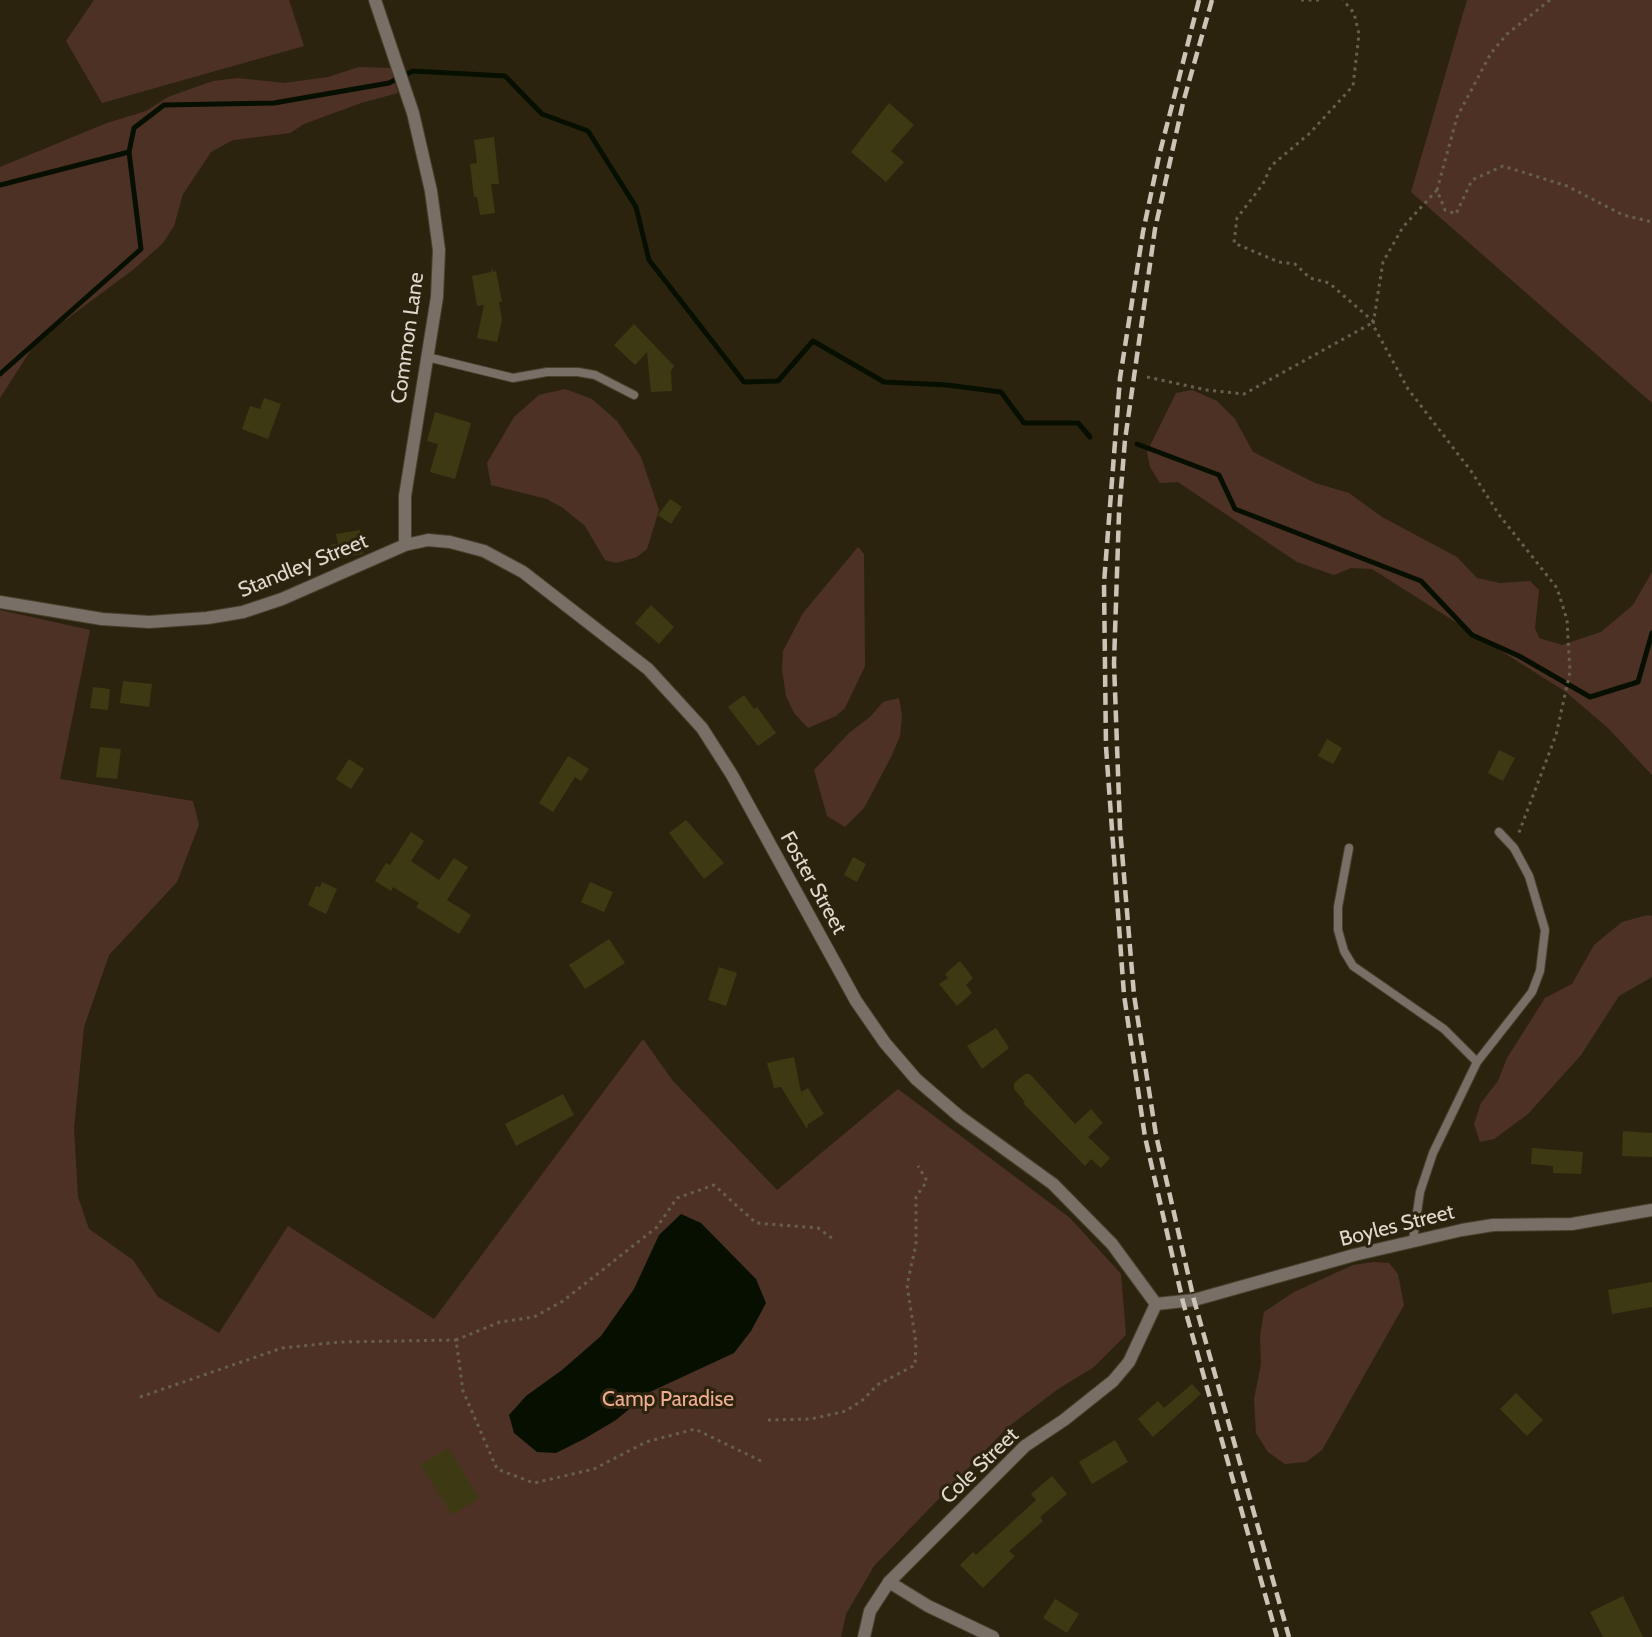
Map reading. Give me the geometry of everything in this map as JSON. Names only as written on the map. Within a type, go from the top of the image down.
[{"type":"street","name":"Common Lane","points":[[375,0],[404,84],[426,167],[439,250],[437,297],[405,496],[405,545]]},
{"type":"street","name":"Foster Street","points":[[405,545],[428,540],[450,542],[484,550],[523,572],[648,669],[702,728],[732,775],[850,991],[885,1043],[916,1079],[959,1116],[1053,1184],[1125,1260],[1156,1304]]},
{"type":"street","name":"Standley Street","points":[[0,602],[102,619],[149,622],[207,618],[243,612],[282,599],[405,545]]},
{"type":"street","name":"Boyles Street","points":[[1156,1304],[1194,1300],[1413,1240],[1493,1225],[1572,1224],[1652,1210]]},
{"type":"street","name":"Cole Street","points":[[864,1637],[870,1611],[889,1582],[1025,1446],[1064,1420],[1113,1381],[1129,1362],[1156,1304]]},
{"type":"street","points":[[889,1582],[927,1606],[993,1637]]},
{"type":"lane","points":[[427,357],[513,378],[547,372],[578,372],[595,375],[634,395]]},
{"type":"lane","points":[[1413,1240],[1420,1192],[1433,1153],[1477,1062],[1532,992],[1540,971],[1545,930],[1529,876],[1514,848],[1499,832]]},
{"type":"lane","points":[[1349,848],[1338,907],[1338,930],[1344,951],[1353,966],[1444,1029],[1477,1062]]},
{"type":"path","points":[[1301,0],[1320,0]]},
{"type":"path","points":[[1343,0],[1354,12],[1359,34],[1353,86],[1310,133],[1271,166],[1263,184],[1237,218],[1234,243],[1279,262],[1295,264],[1310,278],[1329,283],[1374,322],[1408,389],[1471,471],[1500,516],[1557,588],[1567,620],[1570,672],[1556,735],[1514,848]]},
{"type":"path","points":[[1374,322],[1383,262],[1403,227],[1437,190],[1457,117],[1491,53],[1507,34],[1550,0]]},
{"type":"path","points":[[1437,190],[1445,210],[1456,214],[1472,180],[1503,166],[1567,186],[1623,215],[1652,222]]},
{"type":"path","points":[[1147,377],[1207,390],[1245,394],[1374,322]]},
{"type":"path","points":[[768,1420],[811,1419],[846,1411],[864,1399],[877,1385],[915,1365],[916,1343],[908,1285],[916,1244],[916,1197],[927,1181],[918,1166]]},
{"type":"path","points":[[140,1397],[282,1348],[340,1342],[456,1340],[500,1322],[534,1317],[563,1301],[657,1227],[677,1198],[714,1185],[756,1223],[818,1228],[833,1239]]},
{"type":"path","points":[[456,1340],[463,1391],[497,1469],[534,1483],[594,1469],[646,1442],[695,1429],[761,1461]]},
{"type":"green space","points":[[94,0],[289,0],[304,46],[102,103],[66,41]]},
{"type":"green space","points":[[1467,0],[1652,0],[1652,403],[1411,192]]},
{"type":"green space","points":[[359,67],[391,68],[398,93],[361,103],[304,124],[290,133],[233,140],[211,152],[183,194],[174,226],[163,243],[134,269],[36,342],[0,398],[0,167],[107,123],[146,111],[168,97],[213,81],[238,78],[284,83],[328,77]]},
{"type":"green space","points":[[565,389],[592,399],[617,421],[641,457],[659,510],[647,549],[637,557],[616,563],[605,560],[585,526],[563,508],[547,499],[491,485],[487,463],[514,417],[539,395]]},
{"type":"green space","points":[[1192,390],[1217,401],[1235,419],[1253,452],[1315,483],[1349,493],[1382,517],[1457,557],[1477,578],[1500,583],[1530,581],[1539,590],[1535,628],[1539,638],[1562,645],[1601,632],[1633,605],[1652,572],[1652,775],[1608,728],[1566,692],[1372,569],[1351,568],[1334,575],[1297,562],[1178,482],[1160,483],[1150,467],[1147,452],[1176,393]]},
{"type":"green space","points":[[858,547],[864,554],[865,666],[845,708],[836,716],[808,728],[794,713],[786,696],[782,669],[783,651],[803,613]]},
{"type":"green space","name":"Camp Paradise","points":[[0,610],[90,630],[60,779],[193,801],[199,825],[177,882],[109,955],[84,1027],[74,1128],[78,1197],[89,1229],[133,1260],[158,1297],[219,1333],[288,1226],[434,1319],[643,1039],[673,1081],[777,1190],[898,1089],[1070,1218],[1121,1274],[1126,1335],[1094,1367],[1058,1389],[1008,1427],[874,1566],[846,1614],[841,1637],[0,1637]]},
{"type":"green space","points":[[899,698],[902,716],[900,736],[864,808],[845,827],[827,816],[814,770],[883,702]]},
{"type":"green space","points":[[1652,916],[1652,977],[1619,996],[1581,1055],[1528,1114],[1494,1139],[1480,1142],[1474,1124],[1481,1103],[1498,1081],[1507,1058],[1545,998],[1572,984],[1594,945],[1622,922]]},
{"type":"green space","points":[[1374,1262],[1389,1263],[1398,1274],[1404,1305],[1322,1450],[1306,1462],[1285,1464],[1268,1452],[1256,1433],[1254,1399],[1261,1364],[1260,1336],[1264,1312],[1294,1292],[1353,1265]]},
{"type":"shaded area","points":[[681,1214],[701,1223],[756,1279],[766,1303],[751,1331],[734,1353],[650,1392],[616,1420],[584,1439],[556,1453],[537,1452],[514,1433],[509,1415],[526,1396],[562,1370],[601,1336],[634,1289],[659,1235]]},
{"type":"building","points":[[889,103],[914,125],[891,151],[904,162],[886,182],[851,152]]},
{"type":"building","points":[[494,137],[499,184],[491,184],[495,213],[480,215],[477,197],[474,197],[470,164],[477,163],[474,140]]},
{"type":"building","points":[[493,268],[493,272],[496,271],[502,302],[499,302],[502,320],[497,342],[477,338],[484,305],[477,306],[472,276],[491,272]]},
{"type":"building","points":[[634,324],[674,366],[671,371],[672,391],[651,392],[647,352],[635,365],[614,345]]},
{"type":"building","points":[[264,398],[281,404],[268,439],[242,429],[250,406],[260,409]]},
{"type":"building","points":[[435,412],[471,423],[455,479],[430,472],[438,444],[427,441]]},
{"type":"building","points":[[670,499],[682,507],[671,524],[658,515]]},
{"type":"building","points":[[360,530],[363,554],[332,559],[329,545],[338,544],[336,534]]},
{"type":"building","points":[[651,605],[674,627],[659,644],[635,623]]},
{"type":"building","points":[[123,681],[152,684],[149,707],[120,703]]},
{"type":"building","points":[[93,687],[110,689],[108,710],[90,708]]},
{"type":"building","points":[[744,695],[754,709],[757,707],[776,733],[758,746],[728,707]]},
{"type":"building","points":[[1327,739],[1342,748],[1333,764],[1318,756]]},
{"type":"building","points":[[100,747],[121,749],[117,779],[96,777]]},
{"type":"building","points":[[1499,750],[1515,758],[1503,781],[1488,773]]},
{"type":"building","points":[[568,756],[589,769],[581,781],[575,777],[553,812],[539,803]]},
{"type":"building","points":[[349,759],[364,769],[351,789],[336,779]]},
{"type":"building","points":[[686,820],[724,863],[704,879],[669,833]]},
{"type":"building","points":[[411,832],[424,841],[411,861],[439,880],[454,858],[468,867],[447,900],[471,915],[459,934],[416,907],[419,903],[393,887],[391,891],[375,881],[386,863],[390,865]]},
{"type":"building","points":[[853,857],[866,864],[857,882],[844,875]]},
{"type":"building","points":[[322,882],[337,889],[326,914],[308,905],[316,886],[320,887]]},
{"type":"building","points":[[590,882],[613,892],[604,912],[581,902]]},
{"type":"building","points":[[609,939],[625,963],[585,989],[569,965]]},
{"type":"building","points":[[960,961],[973,978],[966,985],[972,993],[957,1006],[939,984],[948,978],[945,974]]},
{"type":"building","points":[[719,967],[737,973],[726,1006],[708,1000]]},
{"type":"building","points":[[996,1028],[1009,1048],[982,1069],[967,1046]]},
{"type":"building","points":[[794,1057],[801,1092],[808,1088],[824,1114],[808,1124],[807,1129],[781,1087],[774,1088],[767,1063]]},
{"type":"building","points":[[1025,1074],[1030,1074],[1075,1124],[1091,1109],[1103,1123],[1088,1137],[1110,1158],[1101,1168],[1091,1159],[1085,1166],[1023,1103],[1025,1102],[1014,1089],[1014,1083]]},
{"type":"building","points":[[563,1094],[574,1115],[516,1146],[505,1124]]},
{"type":"building","points":[[1623,1131],[1652,1133],[1652,1157],[1622,1156]]},
{"type":"building","points":[[1532,1148],[1583,1152],[1581,1174],[1553,1173],[1553,1166],[1531,1164]]},
{"type":"building","points":[[1652,1282],[1652,1307],[1612,1314],[1608,1290]]},
{"type":"building","points":[[1192,1384],[1201,1394],[1153,1437],[1138,1419],[1158,1401],[1164,1408]]},
{"type":"building","points":[[1516,1393],[1543,1420],[1527,1436],[1500,1409]]},
{"type":"building","points":[[1115,1440],[1128,1462],[1092,1484],[1079,1462]]},
{"type":"building","points":[[448,1448],[479,1498],[452,1515],[421,1465]]},
{"type":"building","points":[[1052,1476],[1067,1494],[1040,1517],[1043,1521],[1009,1551],[1015,1556],[983,1588],[960,1565],[973,1552],[976,1555],[1036,1500],[1031,1494]]},
{"type":"building","points":[[1623,1596],[1643,1637],[1603,1637],[1590,1612]]},
{"type":"building","points":[[1055,1599],[1079,1614],[1067,1633],[1043,1618]]},
{"type":"waterway","points":[[0,374],[141,249],[129,152],[134,128],[164,105],[274,103],[389,83],[413,71],[505,76],[542,114],[588,131],[636,207],[649,260],[744,382],[778,381],[813,341],[884,382],[947,385],[1001,392],[1024,423],[1078,423],[1090,437]]},
{"type":"waterway","points":[[0,185],[129,152]]},
{"type":"waterway","points":[[1137,444],[1219,475],[1235,509],[1421,581],[1472,635],[1519,656],[1590,697],[1638,682],[1652,633]]},
{"type":"railway","points":[[1199,0],[1159,156],[1143,232],[1120,378],[1104,583],[1106,747],[1124,995],[1145,1137],[1183,1302],[1277,1637]]},
{"type":"railway","points":[[1212,0],[1183,103],[1155,229],[1125,440],[1119,513],[1114,663],[1120,828],[1134,995],[1156,1135],[1194,1300],[1289,1637]]}]
